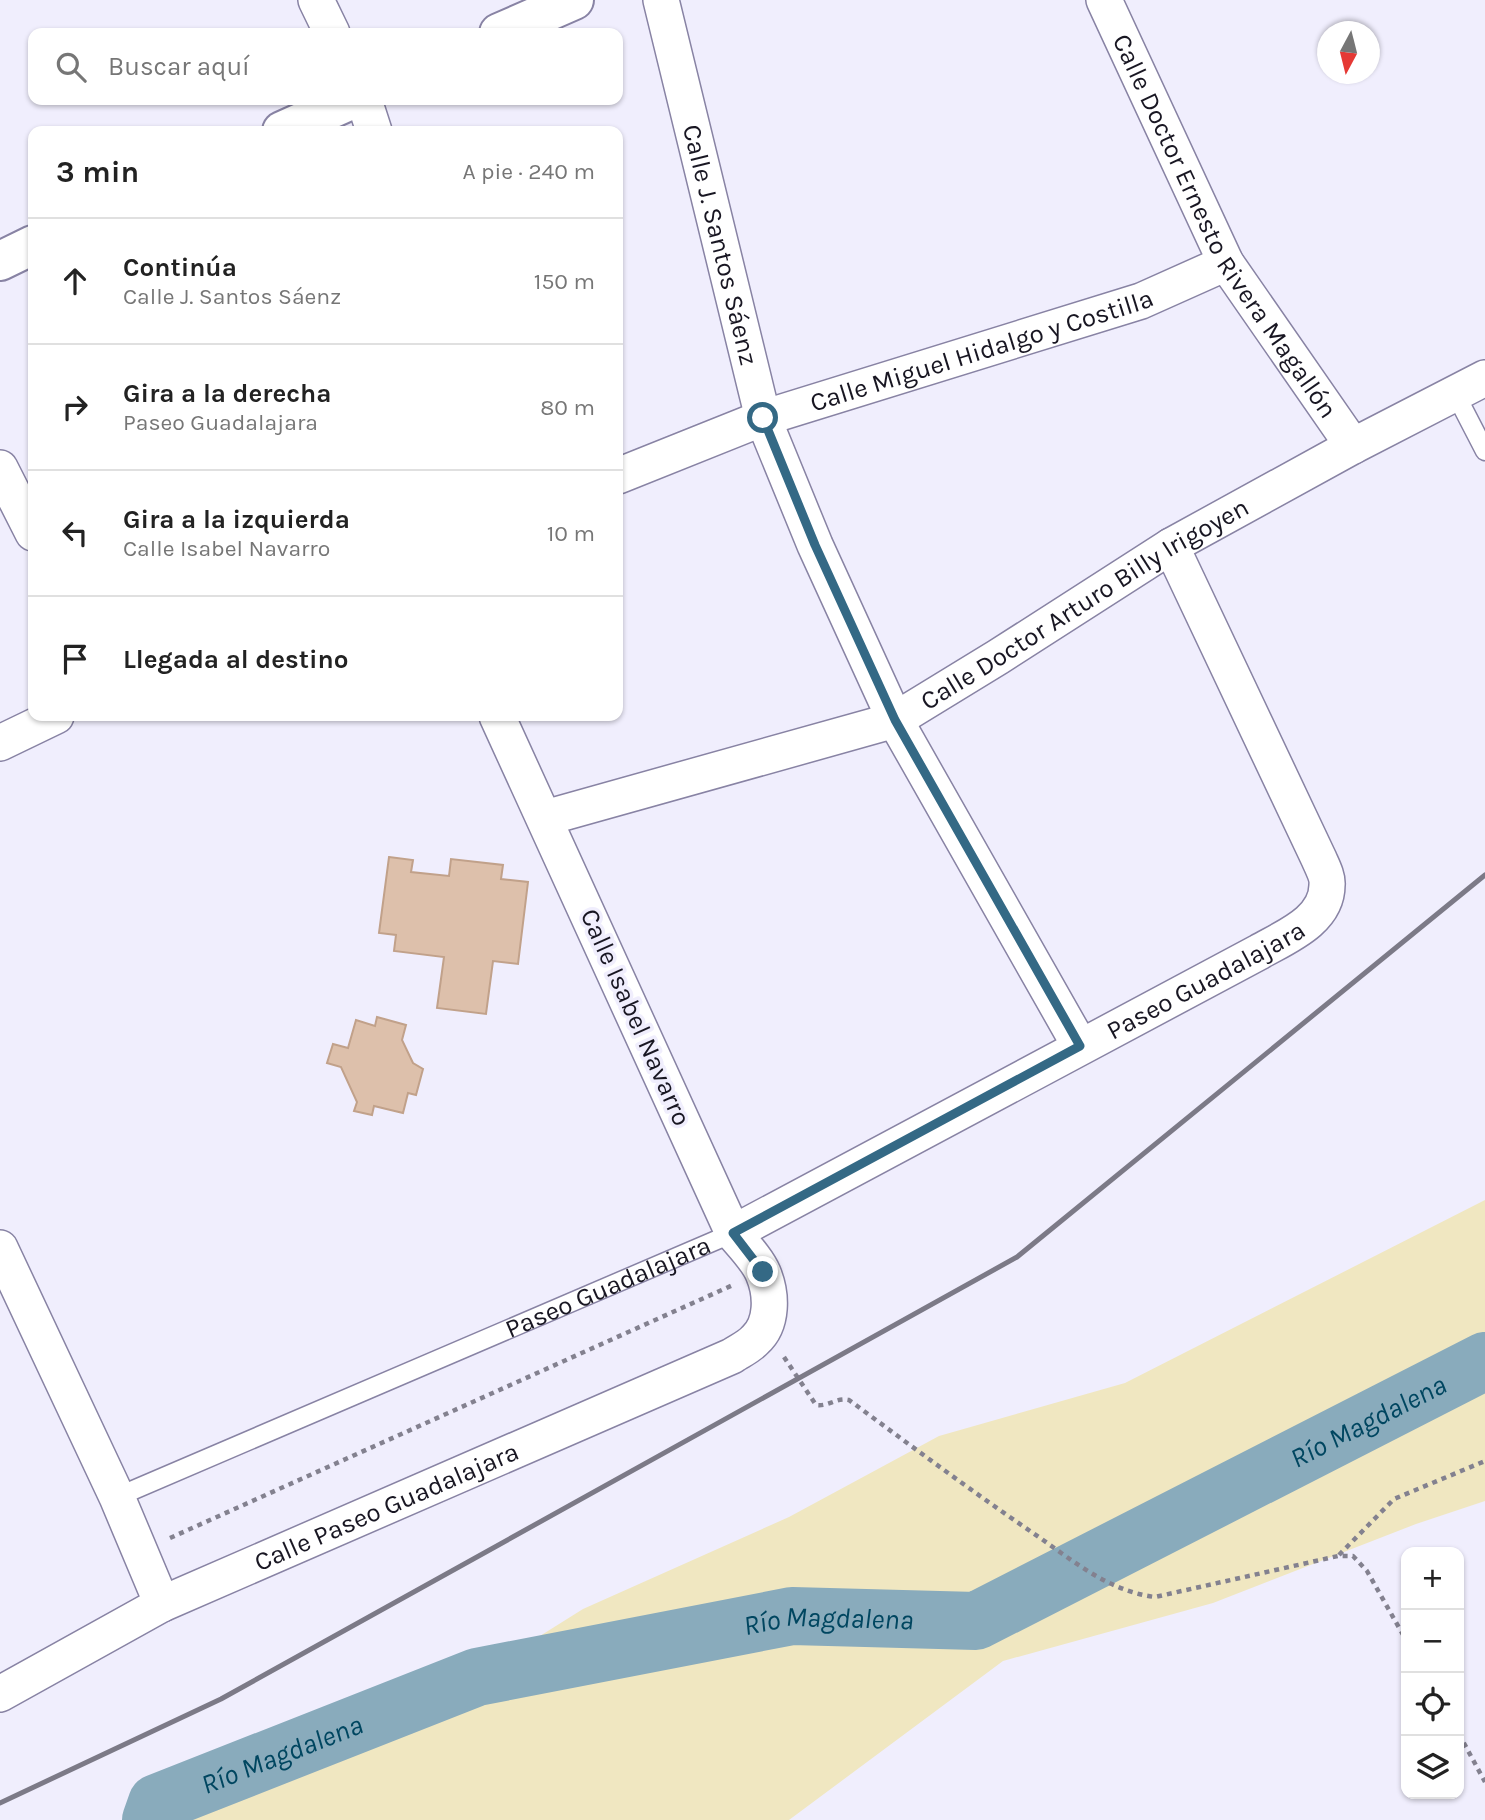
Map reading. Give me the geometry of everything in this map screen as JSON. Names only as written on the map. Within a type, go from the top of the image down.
[{"type":"street","points":[[316,0],[330,28]]},
{"type":"street","points":[[510,28],[573,0]]},
{"type":"street","name":"Calle J. Santos Sáenz","points":[[662,0],[763,418],[815,545],[895,720],[1080,1046]]},
{"type":"street","name":"Calle Doctor Ernesto Rivera Magallón","points":[[1104,0],[1226,263],[1353,446]]},
{"type":"street","points":[[293,126],[340,105]]},
{"type":"street","points":[[365,105],[372,126]]},
{"type":"street","points":[[0,261],[28,247]]},
{"type":"street","name":"Calle Miguel Hidalgo y Costilla","points":[[623,474],[763,418],[1141,301],[1226,263]]},
{"type":"street","name":"Calle Doctor Arturo Billy Irigoyen","points":[[545,818],[895,720],[1171,546],[1485,377]]},
{"type":"street","points":[[0,468],[28,523]]},
{"type":"street","name":"Paseo Guadalajara","points":[[733,1233],[1259,952],[1305,925],[1322,907],[1328,884],[1319,859],[1171,546]]},
{"type":"street","points":[[0,743],[46,721]]},
{"type":"street","name":"Calle Isabel Navarro","points":[[499,721],[733,1233],[763,1272],[768,1295],[765,1325]]},
{"type":"street","points":[[0,1248],[117,1497],[162,1604]]},
{"type":"street","name":"Calle Paseo Guadalajara","points":[[0,1694],[162,1604],[732,1356],[754,1341],[765,1325]]},
{"type":"lane","points":[[1455,393],[1485,451]]},
{"type":"lane","name":"Paseo Guadalajara","points":[[117,1497],[733,1233]]},
{"type":"path","points":[[139,1552],[763,1272]]},
{"type":"path","points":[[765,1325],[814,1403],[821,1406],[841,1398],[849,1400],[982,1498],[1108,1584],[1135,1595],[1155,1597],[1338,1556],[1353,1556],[1367,1571],[1401,1631]]},
{"type":"path","points":[[1338,1556],[1394,1499],[1485,1461]]},
{"type":"path","points":[[1460,1736],[1485,1782]]},
{"type":"sand","points":[[1485,1200],[1485,1501],[1416,1524],[1213,1603],[1003,1661],[789,1820],[172,1820],[357,1751],[583,1609],[789,1517],[939,1436],[1125,1383]]},
{"type":"building","points":[[389,857],[413,860],[411,872],[449,876],[451,859],[503,865],[501,879],[528,882],[518,964],[493,961],[486,1014],[437,1008],[444,957],[394,951],[396,935],[379,933]]},
{"type":"building","points":[[377,1017],[406,1025],[402,1040],[413,1063],[423,1069],[416,1095],[408,1093],[403,1113],[374,1106],[372,1115],[354,1111],[357,1102],[341,1067],[327,1063],[333,1044],[348,1048],[356,1020],[375,1026]]},
{"type":"waterway","name":"Río Magdalena","points":[[151,1820],[157,1803],[477,1677],[792,1616],[976,1621],[1485,1361]]},
{"type":"railway","points":[[0,1803],[221,1699],[1017,1257],[1485,875]]},
{"type":"route","points":[[763,418],[815,545],[895,720],[1080,1046],[733,1233],[763,1272]]}]
